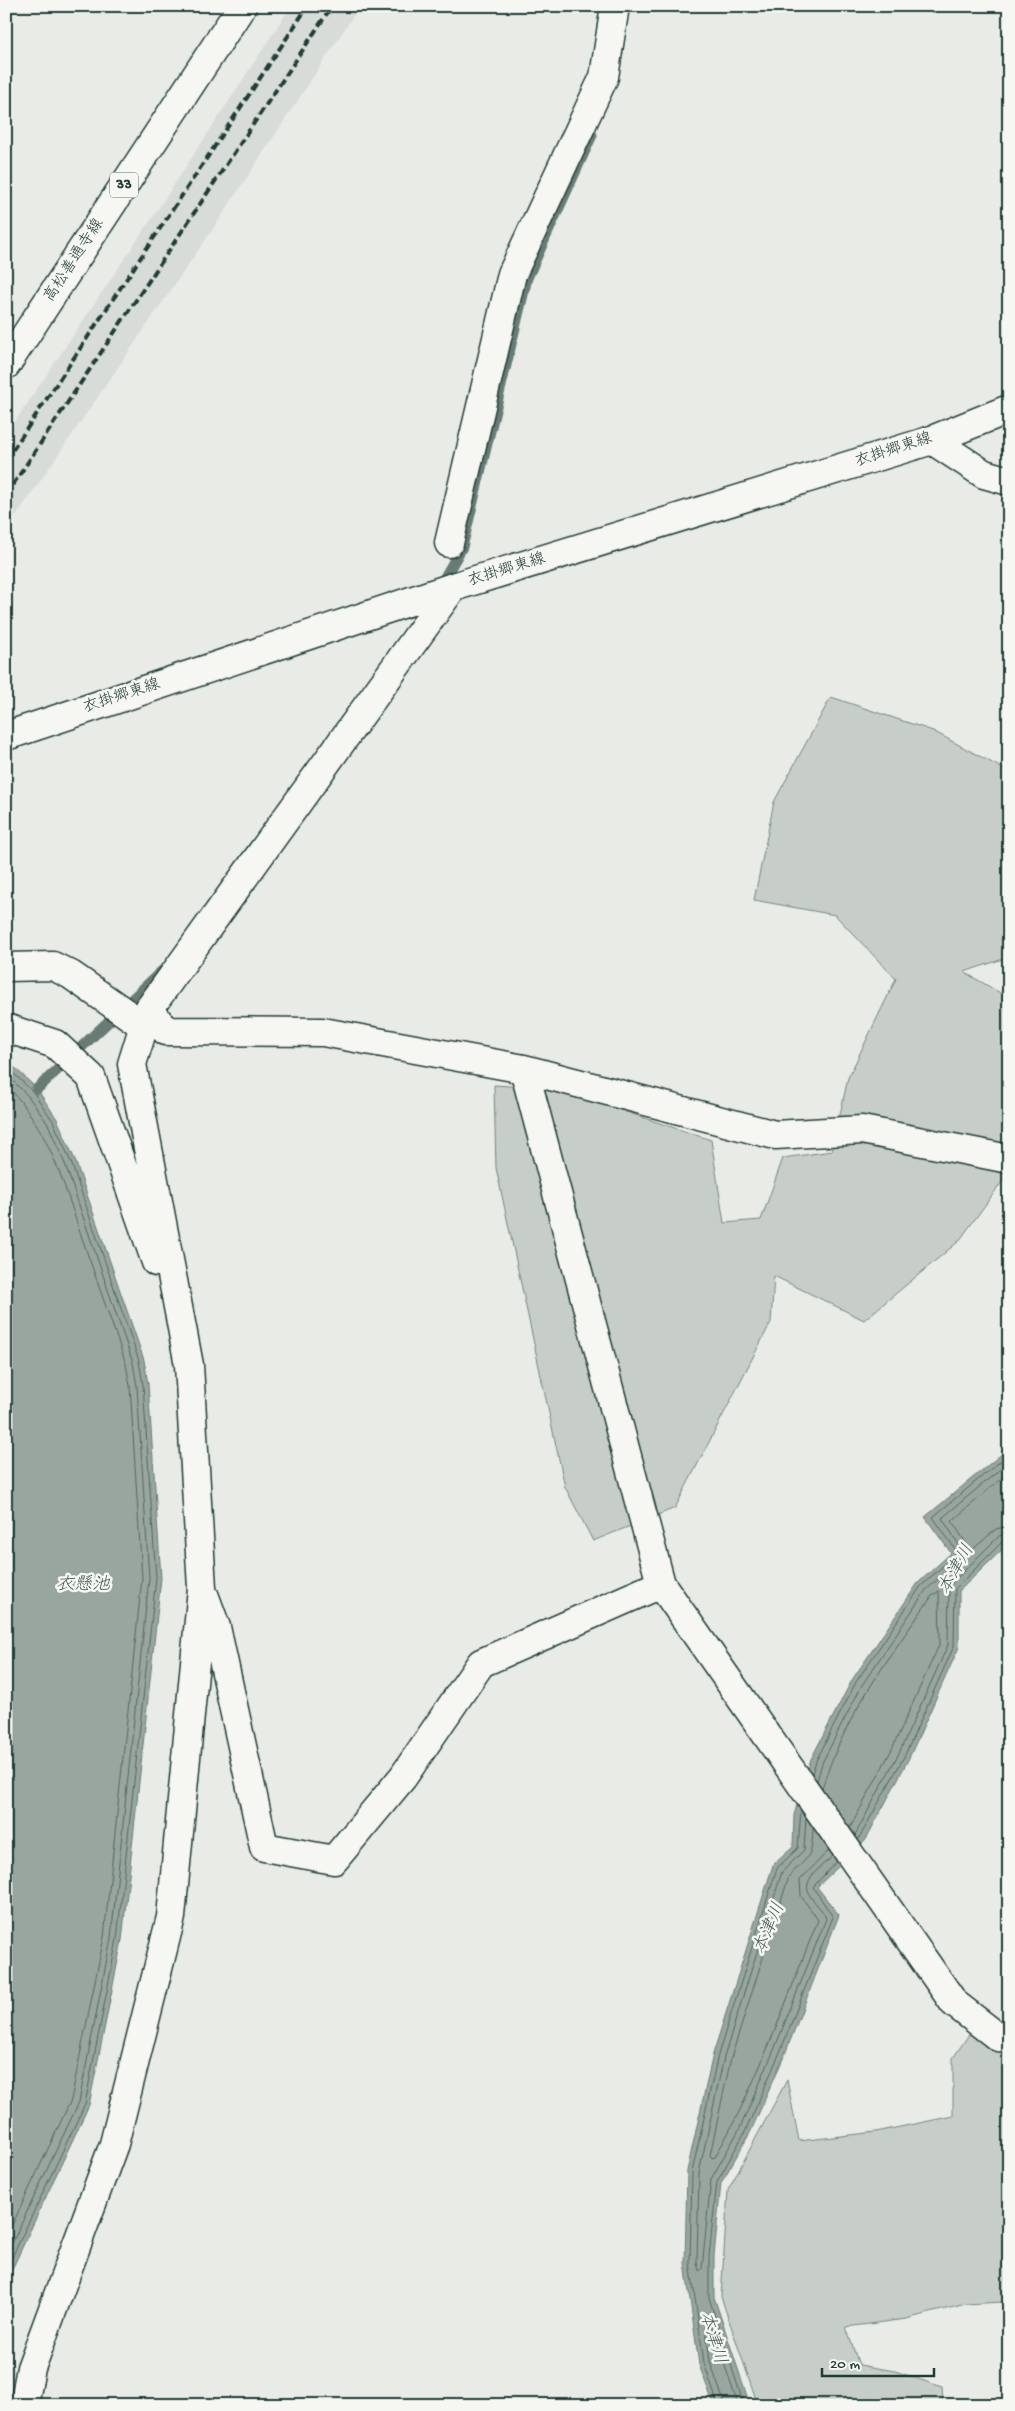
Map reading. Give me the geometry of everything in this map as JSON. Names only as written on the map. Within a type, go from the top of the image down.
[{"type":"street","name":"高松善通寺線","points":[[6,365],[242,6]]},
{"type":"street","points":[[449,543],[512,274],[604,77],[614,6]]},
{"type":"street","name":"衣掛郷東線","points":[[6,736],[453,587],[932,440],[1009,409]]},
{"type":"street","points":[[932,440],[984,474],[1009,481]]},
{"type":"street","points":[[24,2405],[31,2368],[114,2144],[171,1916],[202,1588],[189,1365],[132,1064],[146,1017],[453,587]]},
{"type":"street","points":[[6,967],[53,966],[71,974],[146,1017],[166,1031],[323,1032],[524,1069],[775,1135],[862,1130],[1009,1160]]},
{"type":"street","points":[[6,1028],[55,1044],[91,1077],[186,1348]]},
{"type":"street","points":[[524,1069],[661,1584],[954,2003],[998,2037],[1009,2038]]},
{"type":"street","points":[[202,1588],[216,1627],[264,1847],[334,1860],[403,1777],[481,1663],[661,1584]]},
{"type":"shaded area","points":[[291,6],[360,6],[217,223],[6,531],[6,435],[168,194]]},
{"type":"shaded area","points":[[831,697],[933,731],[1009,772],[1009,957],[964,972],[1009,998],[1009,1161],[1004,1179],[959,1241],[864,1320],[774,1276],[771,1322],[675,1508],[593,1541],[565,1487],[496,1168],[494,1085],[557,1089],[711,1140],[724,1223],[761,1220],[783,1158],[832,1151],[848,1078],[896,979],[835,915],[754,900],[774,802]]},
{"type":"shaded area","points":[[970,2033],[1009,2058],[1009,2330],[1003,2302],[966,2304],[906,2319],[846,2327],[859,2365],[895,2371],[942,2387],[943,2405],[758,2405],[721,2297],[728,2190],[787,2080],[799,2141],[876,2132],[953,2116],[953,2058]]},
{"type":"water","name":"衣懸池","points":[[6,1059],[37,1089],[57,1119],[75,1160],[144,1360],[148,1384],[161,1578],[122,1940],[89,2105],[6,2282]]},
{"type":"water","name":"本津川","points":[[1009,1448],[1009,1543],[959,1591],[959,1647],[909,1758],[865,1841],[817,1887],[839,1915],[785,2054],[750,2133],[721,2183],[714,2256],[714,2297],[750,2405],[714,2405],[699,2365],[685,2263],[687,2171],[713,2054],[773,1865],[793,1847],[794,1815],[811,1759],[852,1680],[918,1583],[951,1553],[925,1517]]},
{"type":"waterway","points":[[440,586],[462,547],[527,278],[592,135]]},
{"type":"waterway","points":[[37,1089],[163,970]]},
{"type":"railway","points":[[6,460],[308,6]]},
{"type":"railway","points":[[6,495],[332,6]]}]
